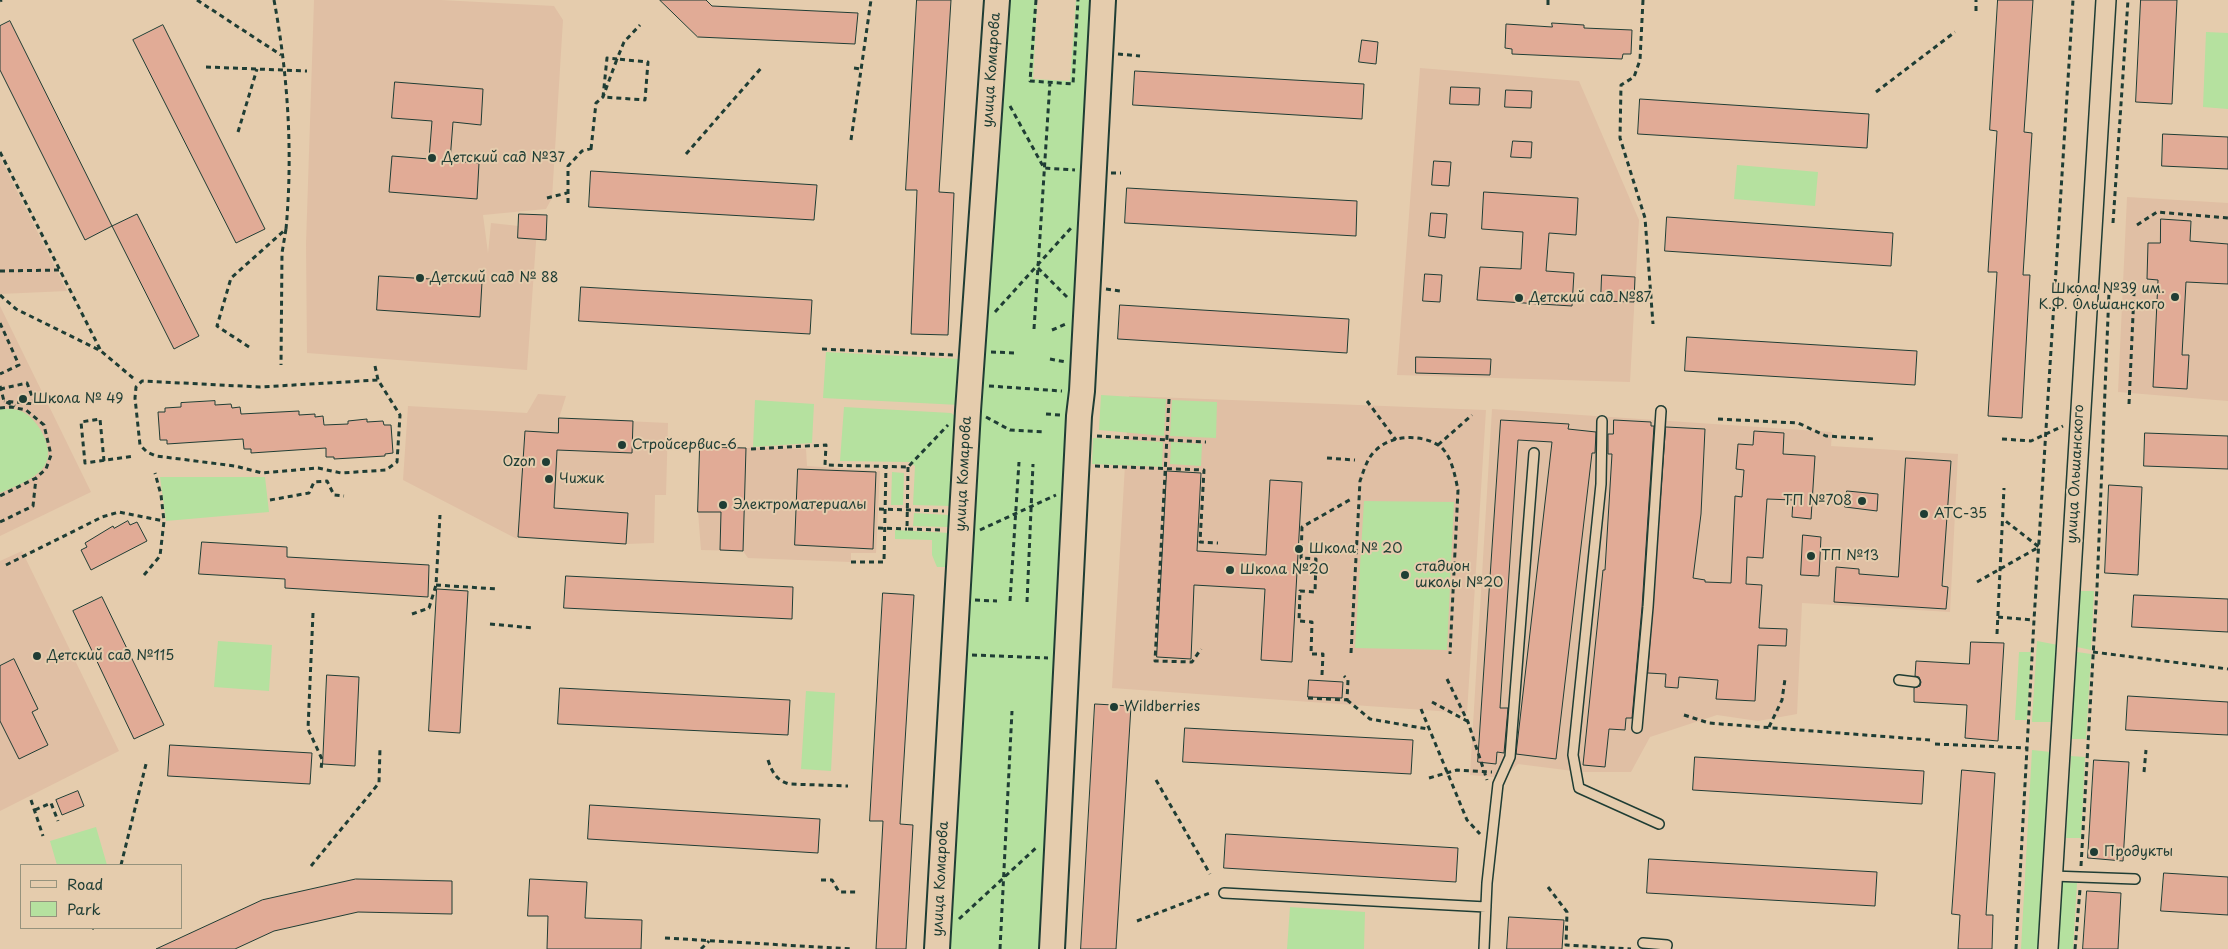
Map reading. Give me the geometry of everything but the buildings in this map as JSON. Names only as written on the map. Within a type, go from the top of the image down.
[{"type":"street","name":"улица Комарова","points":[[938,943],[968,411],[997,0]]},
{"type":"street","points":[[1052,949],[1068,658],[1075,486],[1082,391],[1103,0]]},
{"type":"street","name":"улица Ольшанского","points":[[2048,949],[2106,0]]},
{"type":"lane","points":[[1637,728],[1661,411]]},
{"type":"lane","points":[[1602,421],[1601,484],[1572,755],[1579,788],[1659,824]]},
{"type":"lane","points":[[1484,949],[1486,907],[1498,784],[1510,757],[1534,453]]},
{"type":"lane","points":[[1899,680],[1915,682]]},
{"type":"lane","points":[[2052,876],[2135,879]]},
{"type":"lane","points":[[1224,893],[1486,907]]},
{"type":"lane","points":[[1643,943],[1666,945],[1666,949]]},
{"type":"path","points":[[197,0],[281,55]]},
{"type":"path","points":[[274,0],[290,134],[289,196],[282,253],[281,365]]},
{"type":"path","points":[[851,140],[871,0]]},
{"type":"path","points":[[1036,0],[1030,81],[1073,84],[1078,0]]},
{"type":"path","points":[[1548,0],[1548,7]]},
{"type":"path","points":[[1643,0],[1640,60],[1634,78],[1621,85],[1620,138],[1645,218],[1653,324]]},
{"type":"path","points":[[1976,0],[1976,11]]},
{"type":"path","points":[[2016,949],[2034,620],[2073,0]]},
{"type":"path","points":[[2113,223],[2128,0]]},
{"type":"path","points":[[568,204],[568,166],[582,151],[592,148],[596,103],[603,98],[624,42],[640,25]]},
{"type":"path","points":[[1876,92],[1955,32]]},
{"type":"path","points":[[1116,64],[1117,45]]},
{"type":"path","points":[[1116,54],[1140,56]]},
{"type":"path","points":[[607,58],[648,62],[645,100],[603,98],[607,58]]},
{"type":"path","points":[[206,67],[306,71]]},
{"type":"path","points":[[686,154],[762,67]]},
{"type":"path","points":[[854,68],[862,69]]},
{"type":"path","points":[[238,132],[257,69]]},
{"type":"path","points":[[1034,329],[1050,82]]},
{"type":"path","points":[[1005,98],[1044,168]]},
{"type":"path","points":[[0,152],[101,351]]},
{"type":"path","points":[[1044,168],[1081,170]]},
{"type":"path","points":[[547,198],[567,193]]},
{"type":"path","points":[[2137,225],[2157,212],[2228,218]]},
{"type":"path","points":[[991,317],[1076,222]]},
{"type":"path","points":[[248,347],[217,326],[231,278],[286,229]]},
{"type":"path","points":[[1038,268],[1070,300]]},
{"type":"path","points":[[0,271],[60,270]]},
{"type":"path","points":[[1103,289],[1120,291]]},
{"type":"path","points":[[2075,949],[2081,877],[2093,652],[2109,292]]},
{"type":"path","points":[[2129,404],[2134,293]]},
{"type":"path","points":[[0,294],[16,309],[101,351],[133,378]]},
{"type":"path","points":[[0,323],[19,365],[0,374]]},
{"type":"path","points":[[822,349],[955,355]]},
{"type":"path","points":[[983,351],[1016,353]]},
{"type":"path","points":[[375,366],[378,380],[400,415],[397,462],[386,470],[341,473],[318,468],[262,473],[235,466],[156,456],[147,452],[140,445],[135,398],[136,387],[142,381],[260,387],[378,380]]},
{"type":"path","points":[[4,401],[35,404],[27,383],[0,388],[4,401],[22,410]]},
{"type":"path","points":[[980,385],[1070,392]]},
{"type":"path","points":[[1168,399],[1155,661],[1192,662],[1201,649]]},
{"type":"path","points":[[1367,401],[1396,440]]},
{"type":"path","points":[[0,408],[11,407],[26,410],[44,425],[51,455],[46,468],[36,478],[0,496]]},
{"type":"path","points":[[979,414],[1010,430],[1045,432]]},
{"type":"path","points":[[1438,446],[1472,415]]},
{"type":"path","points":[[907,529],[908,467],[954,418]]},
{"type":"path","points":[[2002,439],[2032,441],[2080,418]]},
{"type":"path","points":[[104,461],[100,419],[81,422],[85,463],[104,461],[134,456]]},
{"type":"path","points":[[1718,420],[1798,423],[1826,436],[1875,439]]},
{"type":"path","points":[[1094,436],[1206,442]]},
{"type":"path","points":[[1351,653],[1360,481],[1365,465],[1376,450],[1388,442],[1405,438],[1427,439],[1442,448],[1453,467],[1458,490],[1450,654]]},
{"type":"path","points":[[750,449],[826,445],[825,465],[908,467]]},
{"type":"path","points":[[1328,458],[1355,460]]},
{"type":"path","points":[[1010,601],[1019,462]]},
{"type":"path","points":[[1027,602],[1033,464]]},
{"type":"path","points":[[851,562],[884,562],[886,466]]},
{"type":"path","points":[[1093,466],[1204,470],[1200,542],[1218,543]]},
{"type":"path","points":[[144,575],[160,556],[164,521],[161,495],[155,473]]},
{"type":"path","points":[[0,522],[32,506],[36,478]]},
{"type":"path","points":[[270,500],[309,493],[314,482],[327,480],[334,495],[344,496]]},
{"type":"path","points":[[979,530],[1075,486]]},
{"type":"path","points":[[1997,634],[2004,488]]},
{"type":"path","points":[[1322,675],[1324,654],[1311,654],[1312,622],[1299,621],[1300,591],[1315,592],[1316,558],[1301,558],[1302,527],[1354,498]]},
{"type":"path","points":[[879,509],[945,511]]},
{"type":"path","points":[[6,565],[102,517],[120,512],[164,521]]},
{"type":"path","points":[[412,614],[429,608],[436,585],[440,515]]},
{"type":"path","points":[[2003,519],[2039,548]]},
{"type":"path","points":[[878,528],[944,530]]},
{"type":"path","points":[[1977,582],[2039,548]]},
{"type":"path","points":[[436,585],[496,589]]},
{"type":"path","points":[[966,600],[997,601]]},
{"type":"path","points":[[313,613],[308,729],[322,759],[321,770]]},
{"type":"path","points":[[1998,617],[2034,620]]},
{"type":"path","points":[[490,624],[534,628]]},
{"type":"path","points":[[2093,652],[2228,669]]},
{"type":"path","points":[[964,655],[1068,658]]},
{"type":"path","points":[[1344,676],[1348,680],[1347,700]]},
{"type":"path","points":[[1447,679],[1468,722],[1483,771],[1496,801]]},
{"type":"path","points":[[1769,727],[1782,700],[1785,679]]},
{"type":"path","points":[[1308,698],[1347,700],[1370,719],[1429,729]]},
{"type":"path","points":[[1432,702],[1468,722]]},
{"type":"path","points":[[1421,709],[1467,820],[1483,838]]},
{"type":"path","points":[[1000,949],[1012,711]]},
{"type":"path","points":[[1684,715],[1709,723],[1930,740]]},
{"type":"path","points":[[1935,744],[2027,748]]},
{"type":"path","points":[[312,866],[378,783],[380,748]]},
{"type":"path","points":[[2144,772],[2146,750]]},
{"type":"path","points":[[768,760],[772,772],[780,781],[789,784],[848,786]]},
{"type":"path","points":[[122,864],[146,764]]},
{"type":"path","points":[[1429,778],[1457,770],[1500,772]]},
{"type":"path","points":[[1156,780],[1210,874]]},
{"type":"path","points":[[31,800],[36,810],[43,836]]},
{"type":"path","points":[[36,810],[51,804],[58,821]]},
{"type":"path","points":[[938,943],[1043,842]]},
{"type":"path","points":[[821,880],[832,880],[839,892],[857,892]]},
{"type":"path","points":[[1548,887],[1567,912],[1566,945],[1630,949]]},
{"type":"path","points":[[1137,921],[1210,892]]},
{"type":"path","points":[[665,938],[852,949]]},
{"type":"path","points":[[701,949],[709,941]]},
{"type":"shaded area","name":"Детский сад №37","points":[[314,0],[441,0],[554,6],[563,20],[552,198],[546,209],[483,215],[488,253],[491,223],[537,228],[527,370],[307,353],[306,244]]},
{"type":"shaded area","name":"Детский сад №87","points":[[1420,68],[1579,81],[1639,220],[1630,382],[1397,375]]},
{"type":"shaded area","points":[[0,157],[67,291],[0,294]]},
{"type":"shaded area","name":"Школа №39 им. К.Ф. Ольшанского","points":[[2127,197],[2228,203],[2228,401],[2118,392]]},
{"type":"shaded area","name":"Школа № 49","points":[[0,306],[91,492],[0,536]]},
{"type":"shaded area","points":[[538,394],[566,396],[559,418],[668,423],[666,495],[655,495],[654,543],[626,544],[518,537],[517,539],[403,480],[408,406],[527,413]]},
{"type":"shaded area","name":"Школа № 20","points":[[1129,396],[1486,410],[1467,713],[1112,688]]},
{"type":"shaded area","points":[[1492,409],[1832,432],[1831,446],[1958,454],[1950,612],[1802,603],[1797,714],[1758,721],[1717,715],[1650,737],[1631,772],[1581,772],[1518,764],[1503,778],[1470,775]]},
{"type":"shaded area","points":[[700,447],[806,449],[807,466],[880,471],[876,553],[851,553],[851,562],[748,558],[743,551],[701,550],[698,512]]},
{"type":"shaded area","name":"Детский сад №115","points":[[22,551],[119,751],[0,811],[0,561]]},
{"type":"green space","points":[[1003,0],[1037,0],[1033,79],[1070,81],[1076,0],[1097,0],[1049,949],[947,949]]},
{"type":"green space","points":[[2206,32],[2228,33],[2228,109],[2203,107]]},
{"type":"green space","points":[[1737,165],[1818,172],[1815,206],[1734,199]]},
{"type":"green space","points":[[826,352],[961,359],[959,405],[823,398]]},
{"type":"green space","points":[[1101,395],[1166,399],[1164,436],[1099,430]]},
{"type":"green space","points":[[755,400],[814,404],[812,443],[753,447]]},
{"type":"green space","points":[[1172,400],[1217,402],[1216,438],[1170,436]]},
{"type":"green space","points":[[844,407],[951,413],[958,418],[951,506],[913,505],[915,466],[909,462],[840,461]]},
{"type":"green space","points":[[0,409],[17,410],[29,416],[44,437],[48,454],[47,461],[39,473],[23,483],[0,493]]},
{"type":"green space","points":[[1093,438],[1163,442],[1162,467],[1092,464]]},
{"type":"green space","points":[[1171,442],[1202,444],[1201,466],[1170,464]]},
{"type":"green space","points":[[892,472],[904,473],[903,505],[891,505]]},
{"type":"green space","points":[[160,477],[265,477],[269,512],[166,521]]},
{"type":"green space","name":"стадион школы №20","points":[[1364,501],[1454,502],[1447,650],[1355,648]]},
{"type":"green space","points":[[914,513],[949,515],[948,527],[913,526]]},
{"type":"green space","points":[[895,530],[950,533],[948,567],[937,567],[932,555],[932,540],[895,539]]},
{"type":"green space","points":[[2079,591],[2094,591],[2091,650],[2077,647]]},
{"type":"green space","points":[[218,641],[272,645],[269,691],[214,687]]},
{"type":"green space","points":[[2037,641],[2058,645],[2053,722],[2032,722]]},
{"type":"green space","points":[[2019,652],[2031,652],[2027,720],[2015,720]]},
{"type":"green space","points":[[2077,652],[2091,654],[2086,739],[2071,739]]},
{"type":"green space","points":[[806,691],[835,693],[831,771],[801,769]]},
{"type":"green space","points":[[2032,750],[2051,752],[2040,949],[2021,949]]},
{"type":"green space","points":[[2071,756],[2085,757],[2081,838],[2066,838]]},
{"type":"green space","points":[[96,827],[107,864],[57,864],[50,841]]},
{"type":"green space","points":[[2062,882],[2077,883],[2073,949],[2059,949]]},
{"type":"green space","points":[[1290,907],[1365,912],[1364,949],[1287,949]]},
{"type":"place","name":"Детский сад №37","points":[[432,158]]},
{"type":"place","name":"Детский сад № 88","points":[[420,278]]},
{"type":"place","name":"Школа №39 им. К.Ф. Ольшанского","points":[[2175,297]]},
{"type":"place","name":"Детский сад №87","points":[[1519,298]]},
{"type":"place","name":"Школа № 49","points":[[23,399]]},
{"type":"place","name":"Стройсервис-6","points":[[622,445]]},
{"type":"place","name":"Ozon","points":[[546,462]]},
{"type":"place","name":"Чижик","points":[[549,479]]},
{"type":"place","name":"ТП №708","points":[[1862,501]]},
{"type":"place","name":"Электроматериалы","points":[[723,505]]},
{"type":"place","name":"АТС-35","points":[[1924,514]]},
{"type":"place","name":"Школа № 20","points":[[1299,549]]},
{"type":"place","name":"ТП №13","points":[[1811,556]]},
{"type":"place","name":"Школа №20","points":[[1230,570]]},
{"type":"place","name":"стадион школы №20","points":[[1405,575]]},
{"type":"place","name":"Детский сад №115","points":[[37,656]]},
{"type":"place","name":"Wildberries","points":[[1114,707]]},
{"type":"place","name":"Продукты","points":[[2094,852]]}]
